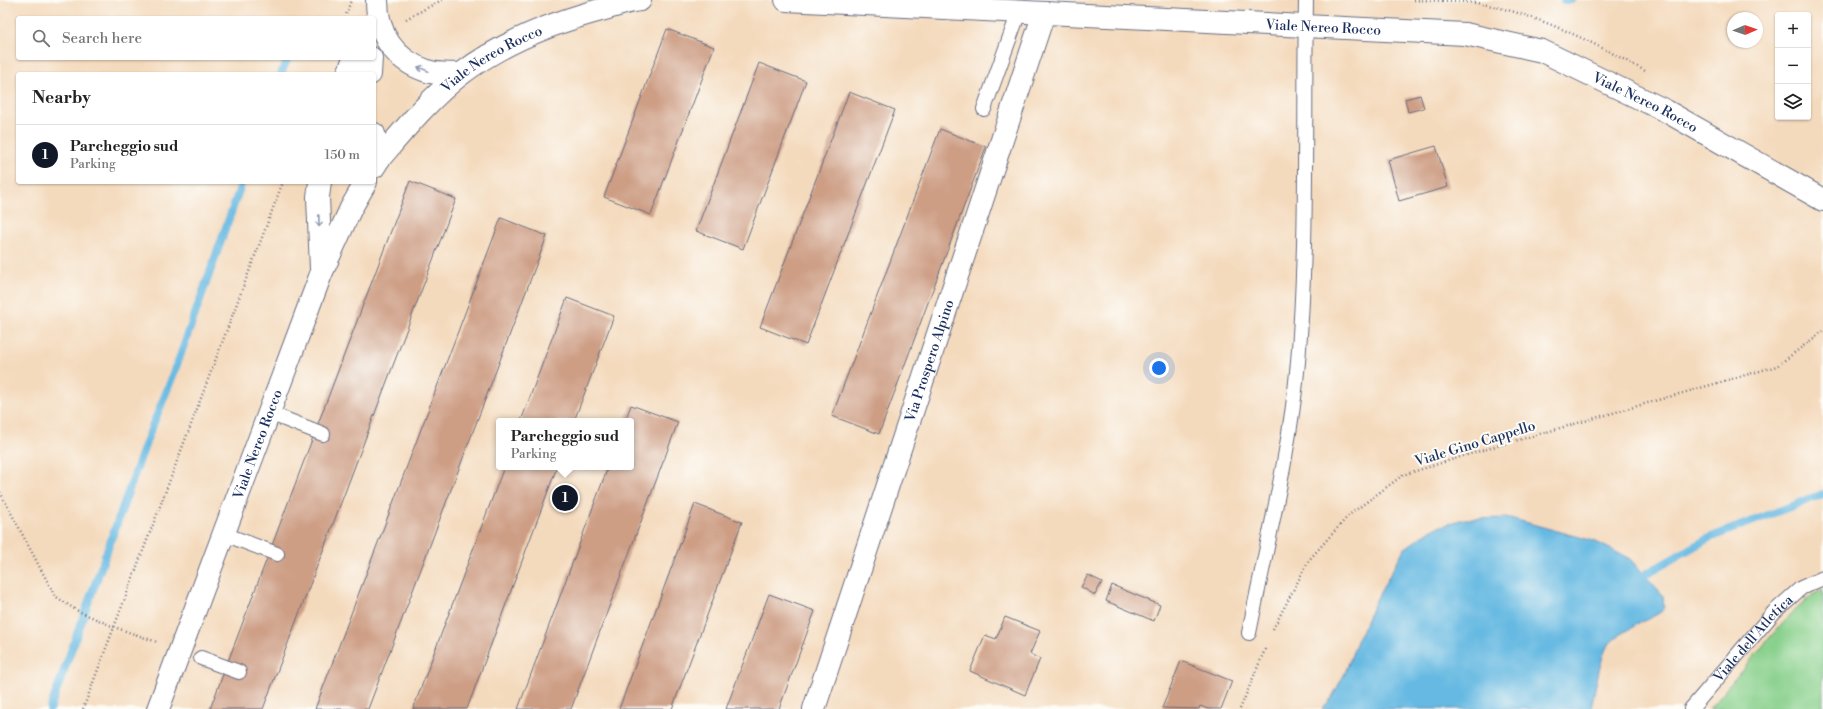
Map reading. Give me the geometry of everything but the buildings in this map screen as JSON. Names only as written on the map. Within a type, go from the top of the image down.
[{"type":"street","name":"Viale Nereo Rocco","points":[[376,162],[422,110],[461,74],[524,38],[575,16],[640,0]]},
{"type":"street","name":"Viale Nereo Rocco","points":[[786,0],[1466,34],[1542,51],[1666,111],[1823,200]]},
{"type":"street","points":[[374,9],[388,43],[406,62],[428,72],[461,74]]},
{"type":"street","name":"Via Prospero Alpino","points":[[814,709],[1044,13]]},
{"type":"street","points":[[349,72],[353,60]]},
{"type":"street","points":[[370,72],[371,60]]},
{"type":"street","points":[[320,184],[318,197],[321,274]]},
{"type":"street","name":"Viale Nereo Rocco","points":[[158,709],[321,274],[351,208],[365,184]]},
{"type":"lane","points":[[1249,633],[1283,467],[1298,362],[1304,216],[1306,0]]},
{"type":"lane","points":[[984,109],[1018,12]]},
{"type":"lane","points":[[269,413],[323,434]]},
{"type":"lane","points":[[224,534],[278,554]]},
{"type":"lane","name":"Viale dell'Atletica","points":[[1691,709],[1774,612],[1801,588],[1823,578]]},
{"type":"lane","points":[[201,658],[239,672]]},
{"type":"path","points":[[346,16],[351,0]]},
{"type":"path","points":[[407,20],[442,0]]},
{"type":"path","points":[[83,709],[282,184]]},
{"type":"path","name":"Viale Gino Cappello","points":[[1273,630],[1308,560],[1349,515],[1403,475],[1472,453],[1777,366],[1823,331]]},
{"type":"path","points":[[0,492],[55,596],[76,610],[114,627],[164,645]]},
{"type":"path","points":[[1240,709],[1267,644]]},
{"type":"green space","points":[[1823,589],[1823,709],[1709,709],[1785,620],[1811,596]]},
{"type":"water","points":[[1510,518],[1594,541],[1630,559],[1663,595],[1664,610],[1628,629],[1615,638],[1606,648],[1598,675],[1591,709],[1321,709],[1331,699],[1345,673],[1357,641],[1376,600],[1404,549],[1432,529],[1464,519]]},
{"type":"waterway","points":[[1564,0],[1571,0]]},
{"type":"waterway","points":[[282,72],[287,60]]},
{"type":"waterway","points":[[50,709],[148,437],[174,373],[241,184]]},
{"type":"waterway","points":[[1644,575],[1709,538],[1823,494]]},
{"type":"place","name":"Parcheggio sud","points":[[565,498]]}]
